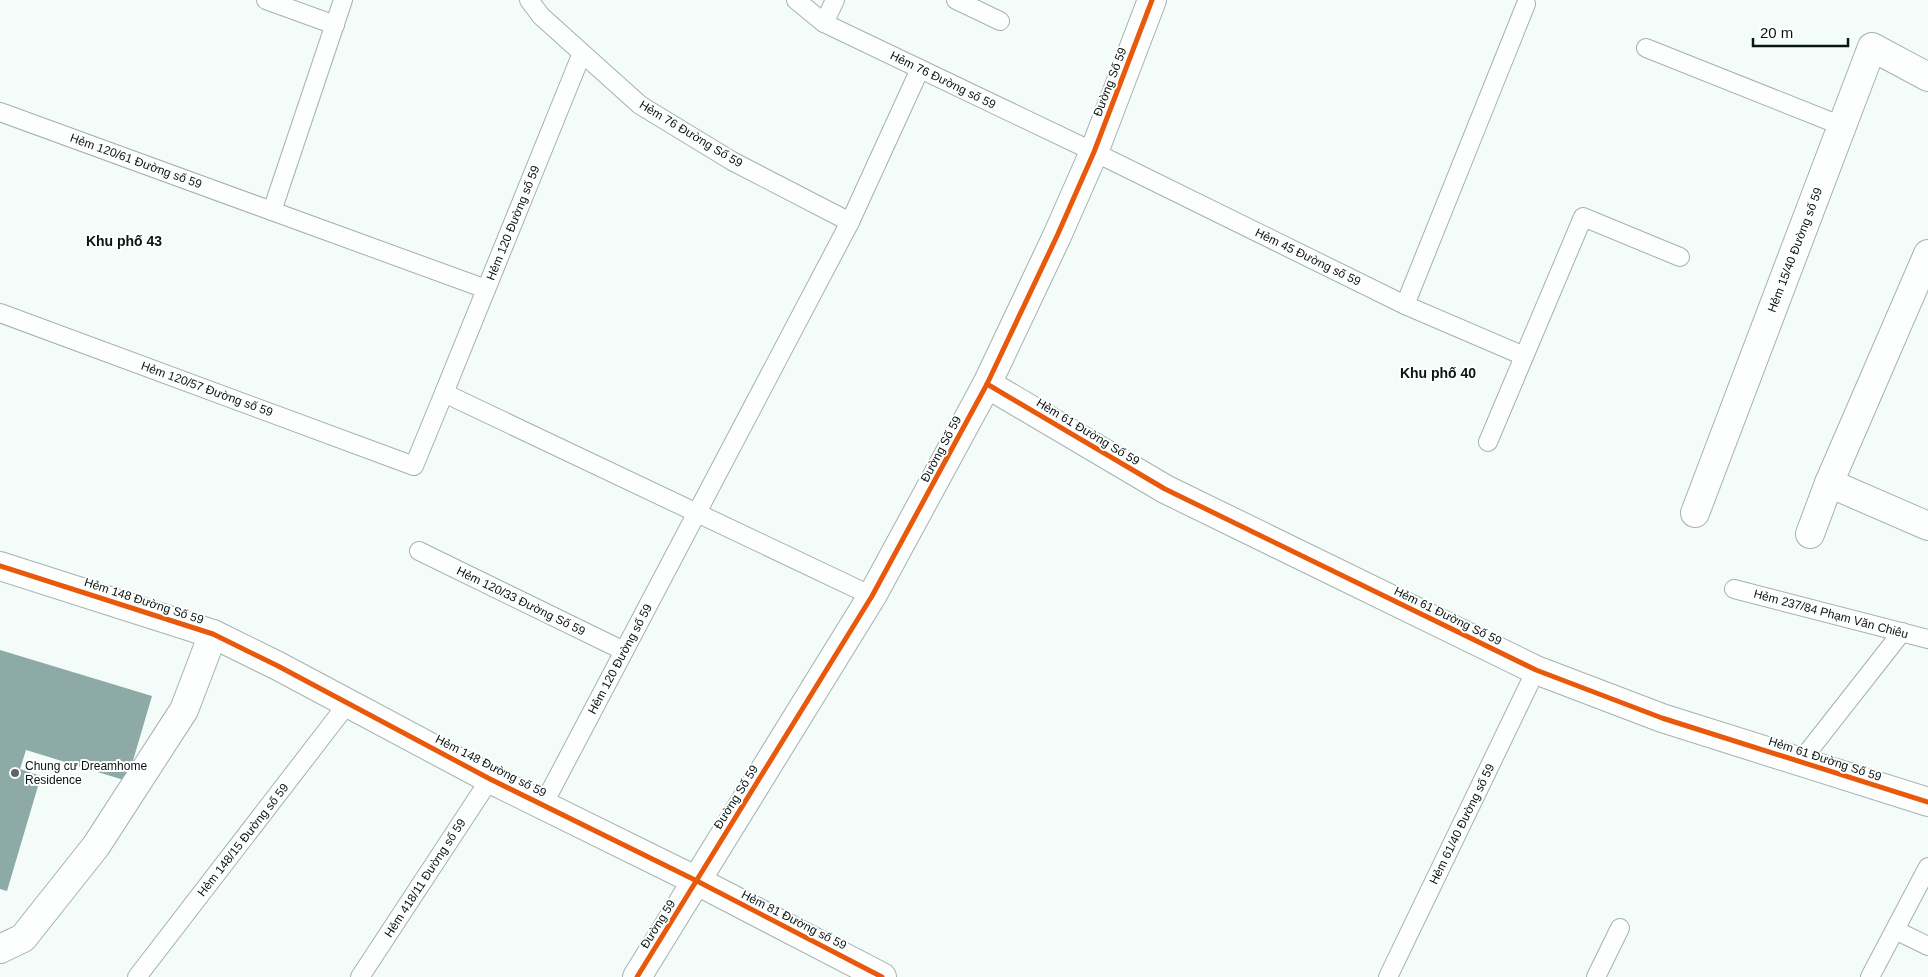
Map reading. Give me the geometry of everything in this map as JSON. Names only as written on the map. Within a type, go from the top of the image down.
[{"type":"street","name":"Đường Số 59","points":[[697,881],[872,596],[987,384],[1057,236],[1094,152],[1152,0]]},
{"type":"street","name":"Hẻm 15/40 Đường số 59","points":[[1696,513],[1872,47],[1928,77]]},
{"type":"street","points":[[1810,534],[1928,254]]},
{"type":"street","name":"Hẻm 61 Đường Số 59","points":[[987,384],[1165,489],[1536,670],[1662,718],[1928,802]]},
{"type":"street","points":[[1830,483],[1928,526]]},
{"type":"street","name":"Hẻm 148 Đường Số 59","points":[[0,566],[213,634],[278,666]]},
{"type":"street","points":[[0,949],[23,938],[96,846],[184,710],[213,634]]},
{"type":"street","name":"Hẻm 148 Đường số 59","points":[[278,666],[490,779],[697,881]]},
{"type":"street","name":"Đường 59","points":[[637,977],[697,881]]},
{"type":"street","name":"Hẻm 81 Đường số 59","points":[[697,881],[882,977]]},
{"type":"lane","points":[[266,0],[335,25]]},
{"type":"lane","points":[[272,211],[343,0]]},
{"type":"lane","name":"Hẻm 76 Đường Số 59","points":[[529,0],[541,16],[640,105],[732,161],[850,222]]},
{"type":"lane","name":"Hẻm 76 Đường số 59","points":[[796,0],[824,23],[1094,152]]},
{"type":"lane","points":[[824,23],[835,0]]},
{"type":"lane","points":[[956,0],[1000,21]]},
{"type":"lane","points":[[1405,305],[1526,4]]},
{"type":"lane","points":[[1646,48],[1842,126]]},
{"type":"lane","name":"Hẻm 120 Đường số 59","points":[[414,466],[582,54]]},
{"type":"lane","name":"Hẻm 76 Đường Số 59","points":[[696,513],[850,222],[920,69]]},
{"type":"lane","name":"Hẻm 120/61 Đường số 59","points":[[0,112],[486,289]]},
{"type":"lane","name":"Hẻm 45 Đường số 59","points":[[1094,152],[1405,305],[1524,356]]},
{"type":"lane","points":[[1488,442],[1583,217],[1680,257]]},
{"type":"lane","name":"Hẻm 120/57 Đường số 59","points":[[0,313],[414,466]]},
{"type":"lane","points":[[444,393],[872,596]]},
{"type":"lane","name":"Hẻm 120 Đường số 59","points":[[543,805],[696,513]]},
{"type":"lane","name":"Hẻm 120/33 Đường Số 59","points":[[418,551],[624,651]]},
{"type":"lane","name":"Hẻm 237/84 Phạm Văn Chiêu","points":[[1734,589],[1928,639]]},
{"type":"lane","points":[[1800,762],[1902,632]]},
{"type":"lane","name":"Hẻm 61/40 Đường số 59","points":[[1388,977],[1536,670]]},
{"type":"lane","name":"Hẻm 148/15 Đường số 59","points":[[137,977],[348,703]]},
{"type":"lane","name":"Hẻm 418/11 Đường số 59","points":[[360,977],[490,779]]},
{"type":"lane","points":[[1870,977],[1928,867]]},
{"type":"lane","points":[[1596,977],[1620,928]]},
{"type":"lane","points":[[1895,930],[1928,946]]},
{"type":"building","name":"Chung cư Dreamhome Residence","points":[[0,650],[152,696],[127,781],[26,750],[20,769],[41,776],[7,891],[0,889]]},
{"type":"cycle path","points":[[637,977],[872,596],[987,384],[1057,236],[1094,152],[1152,0]]},
{"type":"cycle path","points":[[987,384],[1165,489],[1536,670],[1662,718],[1928,802]]},
{"type":"cycle path","points":[[0,566],[213,634],[278,666],[490,779],[697,881],[882,977]]},
{"type":"place","name":"Chung cư Dreamhome Residence","points":[[15,773]]},
{"type":"district","name":"Khu phố 43","points":[[124,241]]},
{"type":"district","name":"Khu phố 40","points":[[1438,373]]}]
